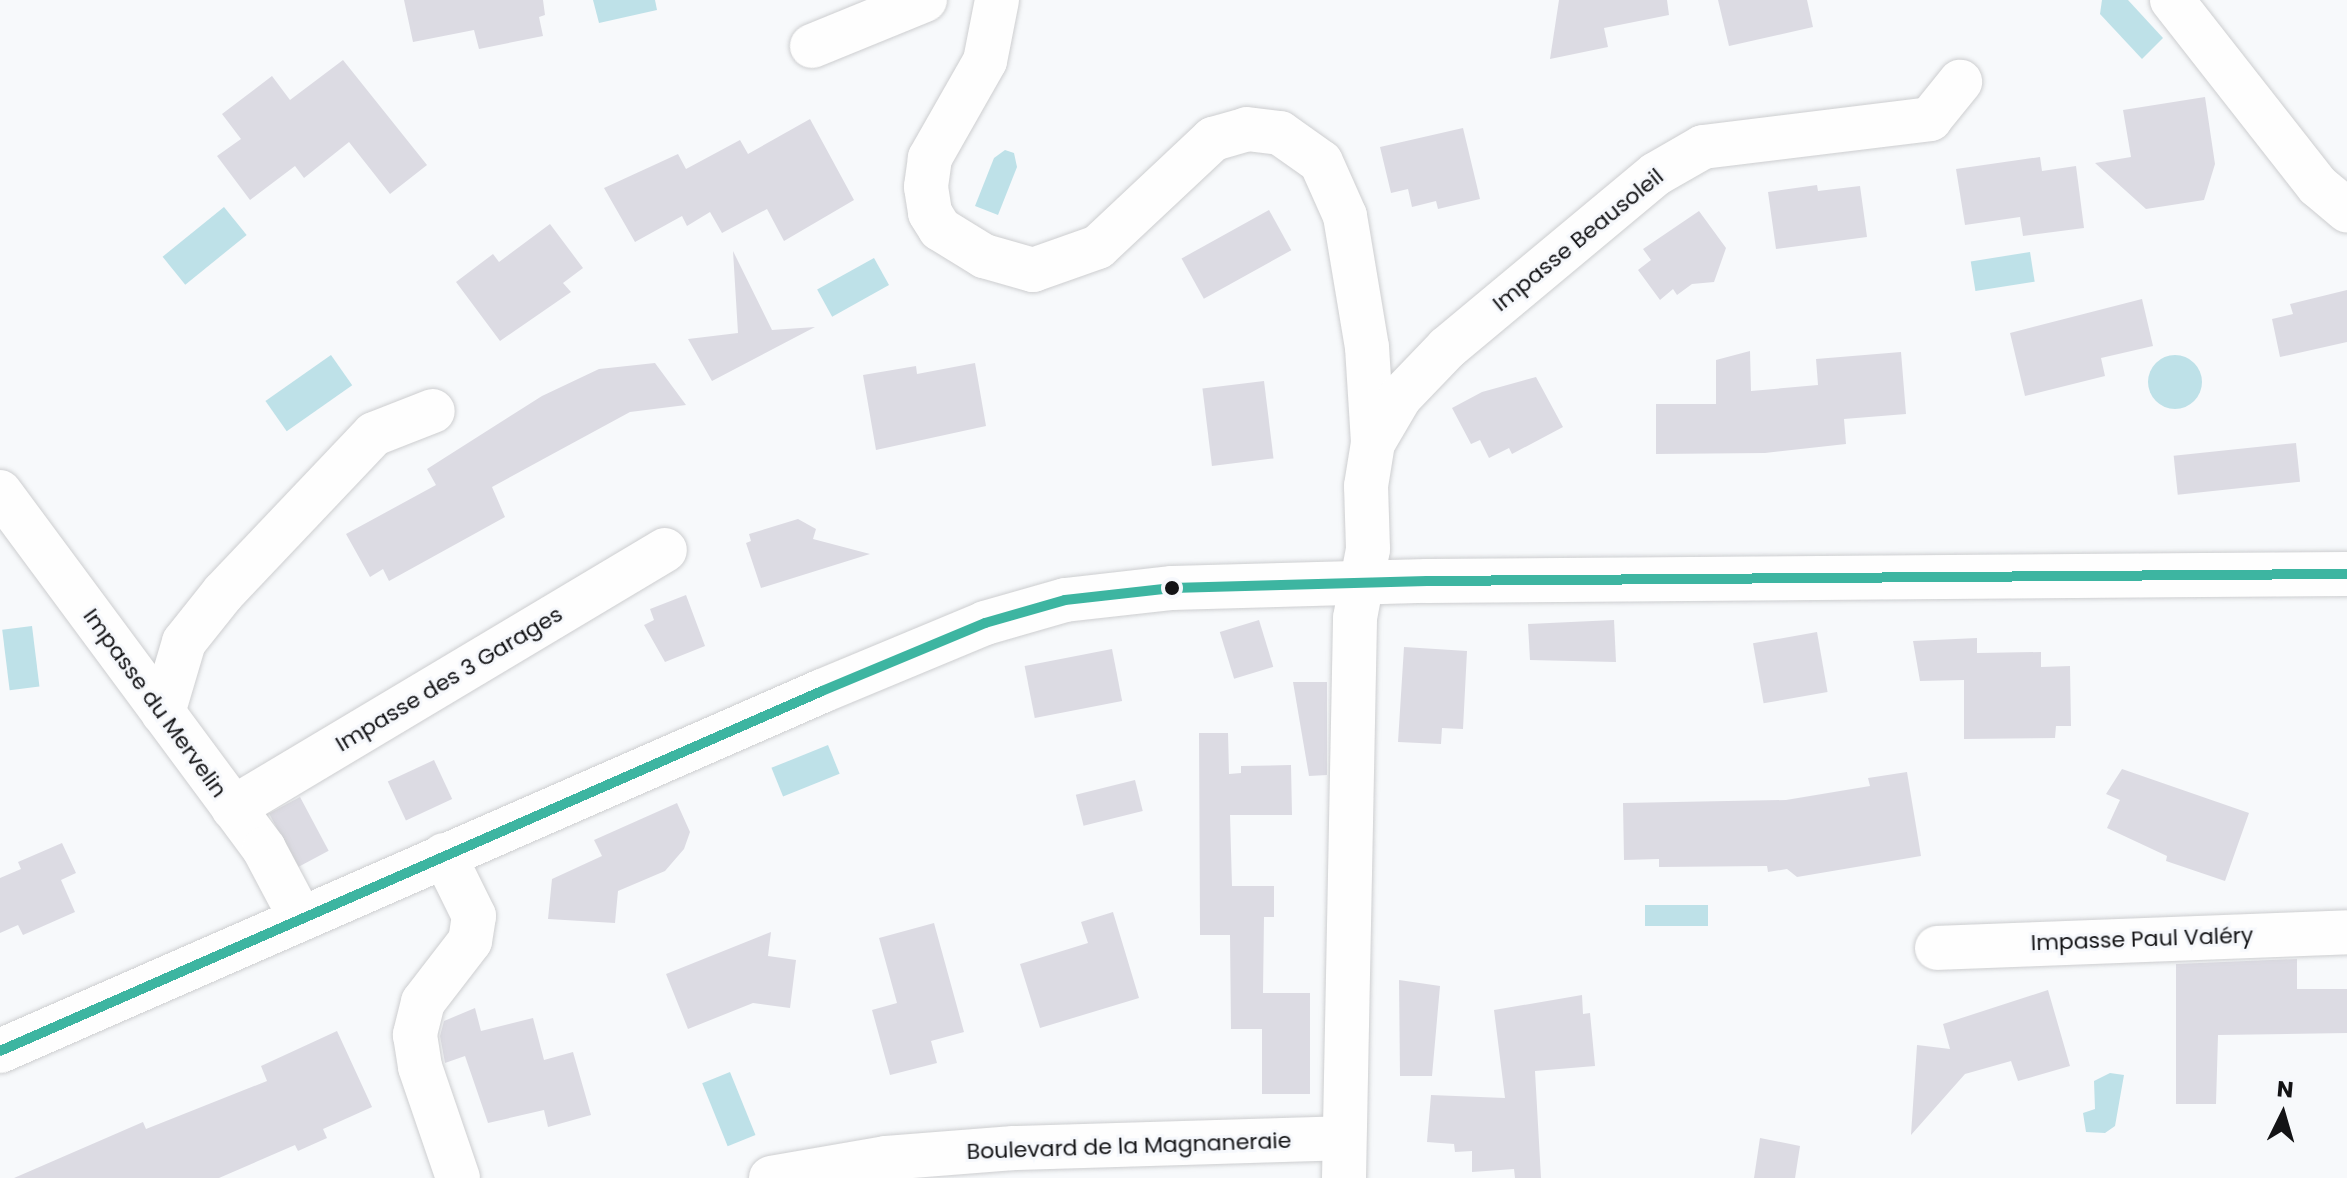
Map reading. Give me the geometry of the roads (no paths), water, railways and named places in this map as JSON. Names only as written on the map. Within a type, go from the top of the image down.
[{"type":"street","points":[[812,46],[925,0]]},
{"type":"street","points":[[997,0],[985,61],[930,158],[926,187],[930,213],[940,229],[984,256],[1033,270],[1098,247],[1213,139],[1247,129],[1280,133],[1321,162],[1345,216],[1367,347],[1373,443]]},
{"type":"street","points":[[2172,0],[2309,175],[2347,210]]},
{"type":"street","name":"Impasse Beausoleil","points":[[1361,583],[1373,443],[1400,397],[1447,348],[1656,174],[1703,147],[1930,119],[1960,82]]},
{"type":"street","points":[[163,713],[184,642],[223,593],[374,434],[433,411]]},
{"type":"street","name":"Impasse du Mervelin","points":[[0,492],[264,849],[301,919]]},
{"type":"street","name":"Impasse des 3 Garages","points":[[233,808],[665,550]]},
{"type":"street","points":[[0,1051],[444,855],[1025,609],[1117,591],[1361,583],[2347,574]]},
{"type":"street","name":"Boulevard de la Magnaneraie","points":[[771,1178],[886,1158],[1014,1148],[1344,1158],[1355,618],[1361,583]]},
{"type":"street","points":[[444,855],[474,916],[470,941],[423,1002],[415,1035],[420,1067],[458,1178]]},
{"type":"street","name":"Impasse Paul Valéry","points":[[1937,948],[2347,932]]},
{"type":"water","points":[[593,0],[655,0],[657,10],[599,23]]},
{"type":"water","points":[[2102,0],[2128,0],[2163,38],[2142,59],[2100,14]]},
{"type":"water","points":[[1005,150],[1014,153],[1017,167],[998,215],[975,206],[994,158]]},
{"type":"water","points":[[224,207],[247,235],[185,285],[163,257]]},
{"type":"water","points":[[2030,252],[2035,282],[1975,291],[1971,261]]},
{"type":"water","points":[[874,258],[889,285],[832,317],[817,290]]},
{"type":"water","points":[[331,355],[352,385],[287,431],[265,401]]},
{"type":"water","points":[[2175,355],[2194,363],[2202,382],[2194,401],[2175,409],[2156,401],[2148,382],[2156,363]]},
{"type":"water","points":[[32,626],[39,687],[10,690],[2,630]]},
{"type":"water","points":[[828,745],[840,774],[783,797],[771,768]]},
{"type":"water","points":[[1645,905],[1708,905],[1708,926],[1645,926]]},
{"type":"water","points":[[730,1072],[755,1135],[728,1146],[702,1083]]},
{"type":"water","points":[[2110,1073],[2124,1075],[2115,1126],[2105,1133],[2086,1132],[2083,1113],[2095,1109],[2094,1081]]}]
